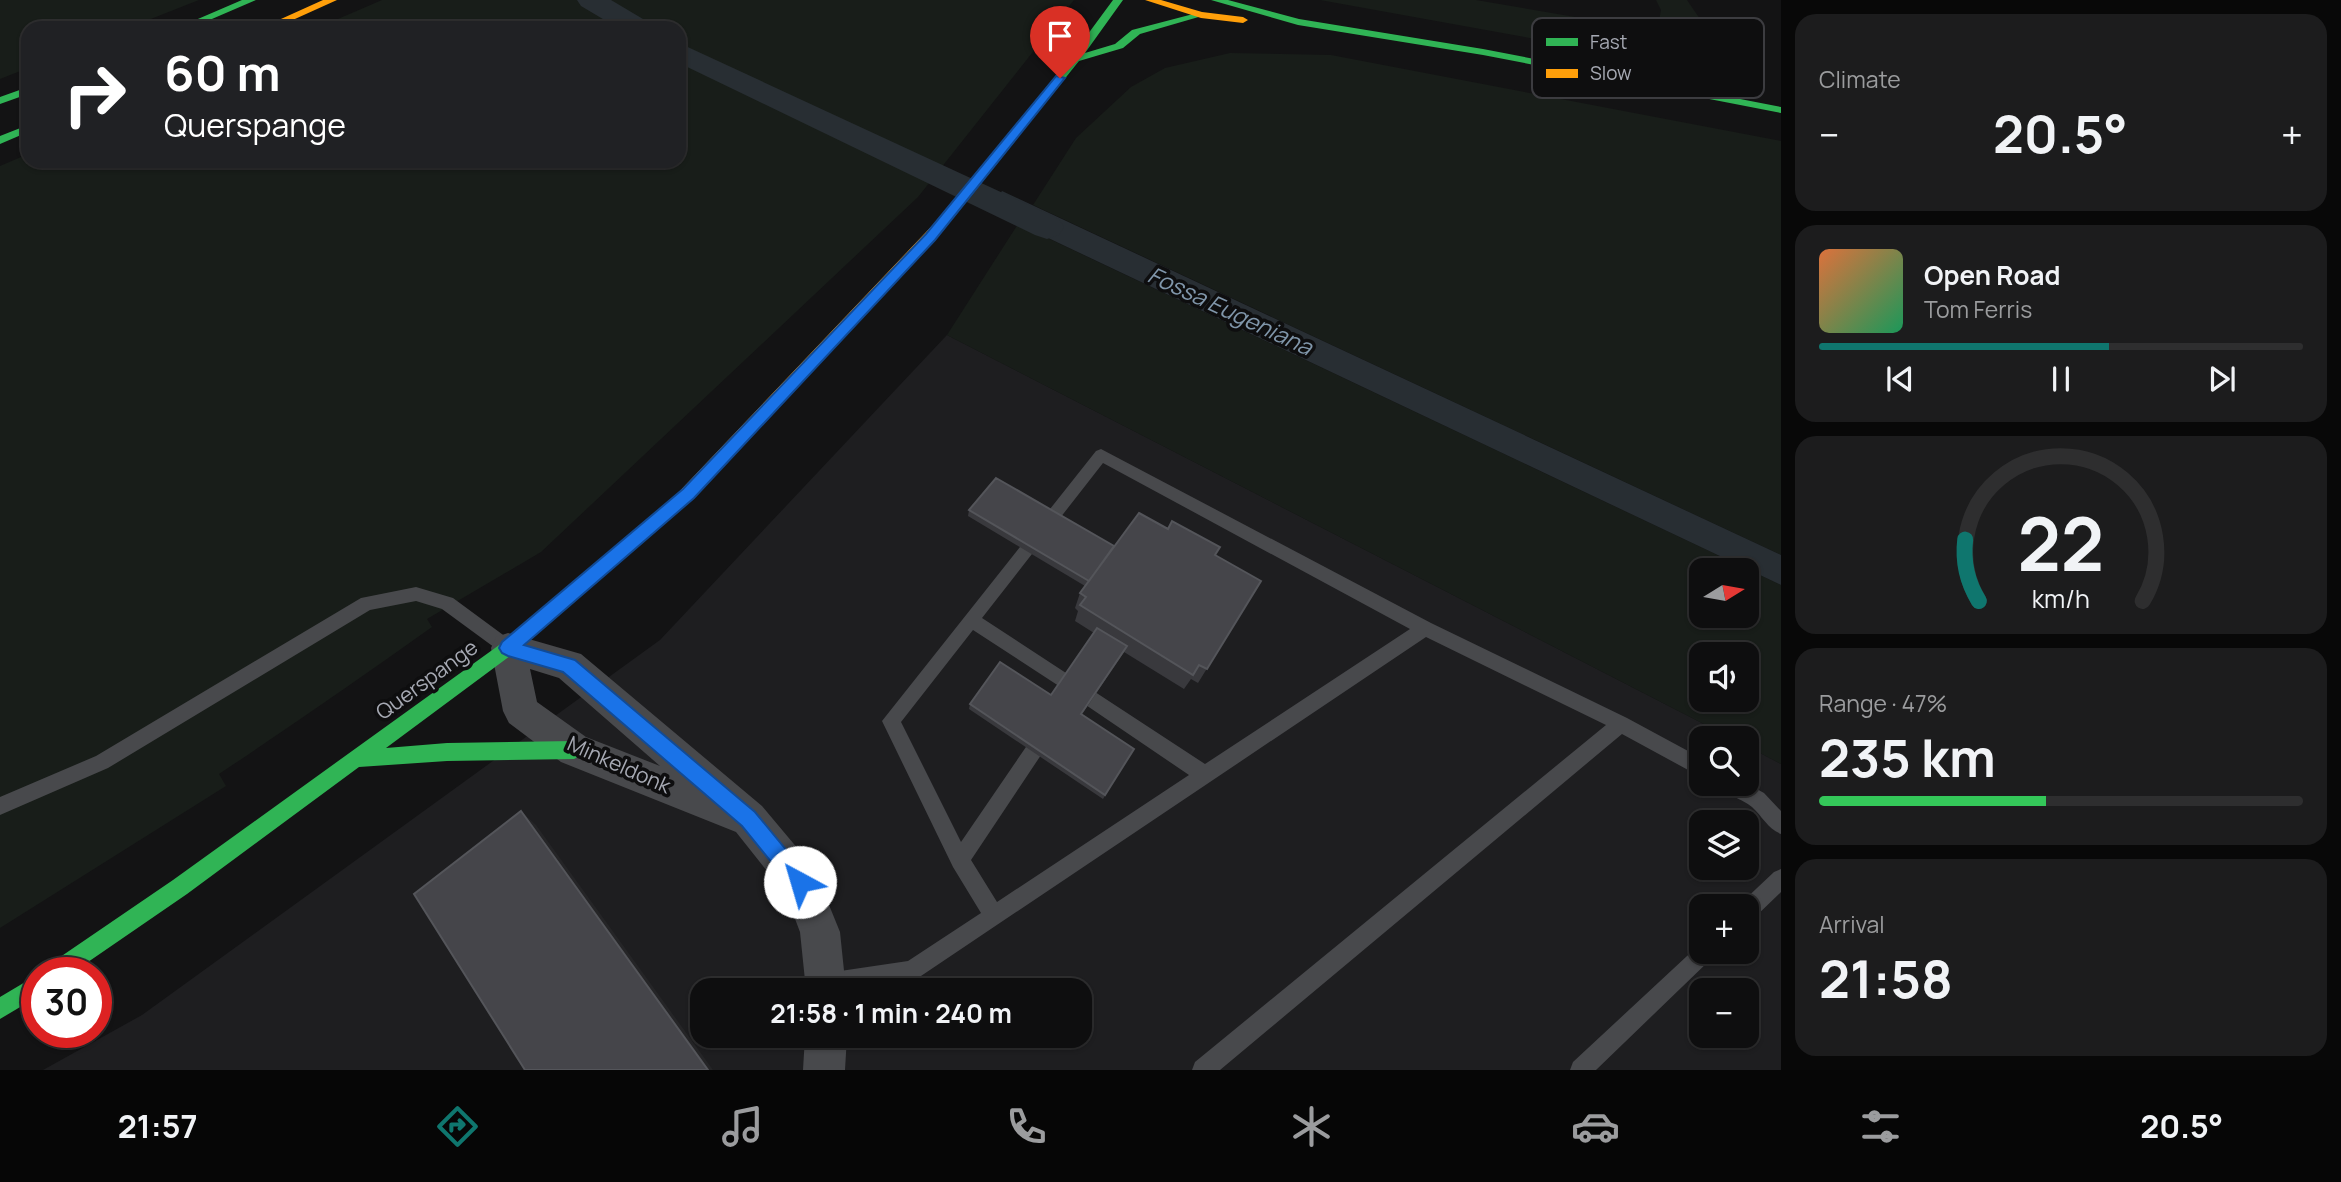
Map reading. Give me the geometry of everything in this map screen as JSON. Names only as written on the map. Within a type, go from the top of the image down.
[{"type":"main road","points":[[199,21],[251,0]]},
{"type":"main road","points":[[282,21],[332,0]]},
{"type":"main road","name":"Querspange","points":[[77,957],[180,887],[508,648],[688,493],[931,237],[1075,59],[1118,0]]},
{"type":"main road","points":[[1150,0],[1201,15],[1238,20],[1298,22]]},
{"type":"main road","points":[[1216,0],[1298,22],[1532,62]]},
{"type":"main road","points":[[1075,59],[1119,46],[1136,32],[1201,15]]},
{"type":"main road","points":[[0,101],[21,93]]},
{"type":"main road","points":[[1719,98],[1781,110]]},
{"type":"main road","points":[[0,140],[21,131]]},
{"type":"main road","points":[[354,759],[447,752],[574,750]]},
{"type":"main road","points":[[0,1009],[21,995]]},
{"type":"street","name":"Minkeldonk","points":[[749,819],[574,750],[521,711],[508,648],[569,665],[749,819],[800,882],[820,932],[826,978]]},
{"type":"street","points":[[824,1070],[825,1048]]},
{"type":"lane","points":[[994,916],[960,860],[891,721],[1101,455],[1425,628],[1621,724],[1689,761]]},
{"type":"lane","points":[[0,806],[102,762],[367,603],[416,594],[447,603],[508,648]]},
{"type":"lane","points":[[971,620],[1205,775]]},
{"type":"lane","points":[[872,978],[911,971],[1425,628]]},
{"type":"lane","points":[[960,860],[1076,688]]},
{"type":"lane","points":[[1203,1070],[1621,724]]},
{"type":"lane","points":[[1752,796],[1781,825]]},
{"type":"lane","points":[[1759,900],[1781,879]]},
{"type":"lane","points":[[1581,1070],[1691,964]]},
{"type":"shaded area","points":[[0,0],[199,0],[146,21],[21,21],[21,71],[0,79]]},
{"type":"shaded area","points":[[382,0],[1074,0],[918,197],[541,552],[427,619],[432,627],[219,774],[226,786],[0,928],[0,166],[21,157],[21,168],[686,168],[686,21],[333,21]]},
{"type":"shaded area","points":[[1320,0],[1476,0],[1581,18],[1532,18],[1532,38]]},
{"type":"shaded area","points":[[1656,0],[1687,0],[1699,18],[1659,18],[1661,10]]},
{"type":"shaded area","points":[[1230,53],[1331,55],[1532,93],[1532,98],[1556,98],[1781,141],[1781,555],[1033,205],[1076,138],[1131,87],[1165,68]]},
{"type":"shaded area","points":[[1018,224],[1724,558],[1689,558],[1689,628],[1759,628],[1759,575],[1781,585],[1781,764],[1759,752],[1759,726],[1708,726],[947,335]]},
{"type":"shaded area","points":[[947,335],[1708,726],[1689,726],[1689,796],[1759,796],[1759,752],[1781,764],[1781,1070],[43,1070],[83,1048],[112,1048],[112,1032],[142,1015],[660,640]]},
{"type":"water","points":[[1002,191],[1781,555],[1781,585],[1759,575],[1759,558],[1724,558],[989,210]]},
{"type":"building","points":[[996,478],[1114,546],[1089,581],[969,510]]},
{"type":"building","points":[[1139,513],[1168,529],[1172,521],[1220,547],[1215,555],[1261,581],[1207,669],[1199,665],[1193,675],[1080,605],[1086,597],[1080,593]]},
{"type":"building","points":[[1097,628],[1127,646],[1081,714],[1134,749],[1105,795],[970,704],[1000,662],[1051,695]]},
{"type":"building","points":[[521,811],[708,1070],[525,1070],[414,894]]},
{"type":"waterway","name":"Fossa Eugeniana","points":[[591,0],[626,21]]},
{"type":"waterway","name":"Fossa Eugeniana","points":[[686,55],[1047,227]]},
{"type":"traffic: fast","points":[[199,21],[251,0]]},
{"type":"traffic: fast","points":[[950,214],[1075,59],[1118,0]]},
{"type":"traffic: fast","points":[[1216,0],[1298,22],[1532,62]]},
{"type":"traffic: fast","points":[[1075,59],[1119,46],[1136,32],[1197,16]]},
{"type":"traffic: fast","points":[[0,101],[21,93]]},
{"type":"traffic: fast","points":[[1719,98],[1781,110]]},
{"type":"traffic: fast","points":[[0,140],[21,131]]},
{"type":"traffic: fast","points":[[77,957],[180,887],[508,648],[682,498]]},
{"type":"traffic: fast","points":[[353,759],[447,752],[574,750]]},
{"type":"traffic: fast","points":[[0,1009],[21,995]]},
{"type":"traffic: slow","points":[[282,21],[332,0]]},
{"type":"traffic: slow","points":[[1150,0],[1201,15],[1243,20]]},
{"type":"traffic: slow","points":[[682,498],[950,214]]},
{"type":"route","points":[[800,882],[749,819],[569,665],[508,648],[688,493],[931,237],[1060,78]]}]
